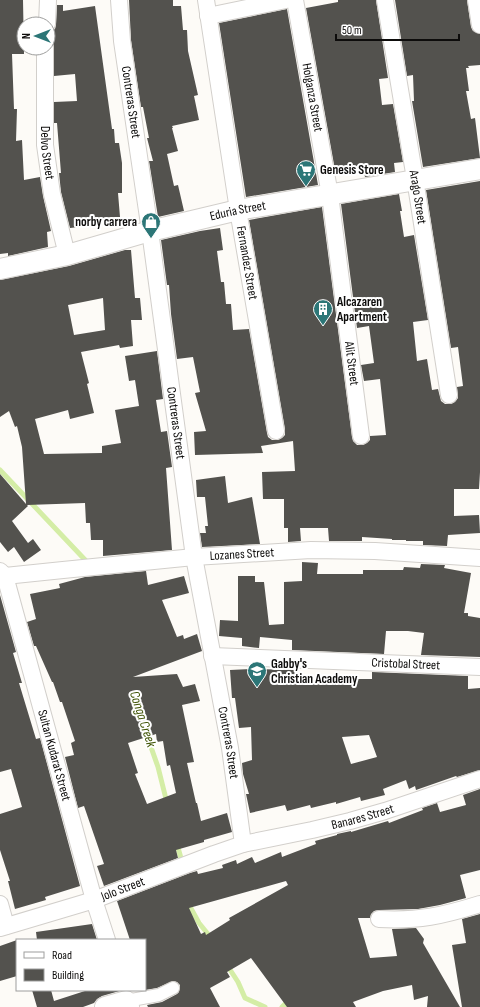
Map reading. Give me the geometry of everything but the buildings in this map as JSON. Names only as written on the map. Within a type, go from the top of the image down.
[{"type":"street","points":[[47,16],[48,0]]},
{"type":"street","name":"Contreras Street","points":[[119,0],[122,41],[150,231],[194,557],[233,764],[243,844]]},
{"type":"street","name":"Fernandez Street","points":[[206,0],[238,210],[276,431]]},
{"type":"street","points":[[208,16],[286,0]]},
{"type":"street","name":"Holganza Street","points":[[295,0],[330,195]]},
{"type":"street","name":"Arago Street","points":[[385,0],[449,396]]},
{"type":"street","points":[[476,0],[480,25]]},
{"type":"street","name":"Delvo Street","points":[[45,56],[45,145],[52,194],[67,255]]},
{"type":"street","name":"Eduria Street","points":[[0,270],[67,255],[150,231],[238,210],[480,169]]},
{"type":"street","name":"Alit Street","points":[[330,195],[361,436]]},
{"type":"street","name":"Lozanes Street","points":[[3,574],[63,570],[194,557],[311,550],[375,551],[480,558]]},
{"type":"street","name":"Sultan Kudarat Street","points":[[3,574],[94,900],[107,939]]},
{"type":"street","name":"Cristobal Street","points":[[212,656],[480,667]]},
{"type":"street","name":"Banares Street","points":[[243,844],[350,821],[480,779]]},
{"type":"street","name":"Jolo Street","points":[[3,927],[94,900],[243,844]]},
{"type":"street","points":[[0,904],[3,927]]},
{"type":"street","points":[[379,918],[402,920],[430,918],[450,914],[480,904]]},
{"type":"street","points":[[105,1007],[126,999],[159,995],[173,988]]},
{"type":"waterway","name":"Conga Creek","points":[[0,470],[89,564]]},
{"type":"waterway","name":"Conga Creek","points":[[145,730],[158,767],[167,803]]},
{"type":"waterway","name":"Conga Creek","points":[[177,844],[182,862]]},
{"type":"waterway","name":"Conga Creek","points":[[188,903],[199,923],[212,939]]},
{"type":"waterway","name":"Conga Creek","points":[[227,965],[238,982],[245,998],[265,1007]]},
{"type":"waterway","name":"Conga Creek","points":[[282,1007],[285,1004],[287,1007]]},
{"type":"place","name":"Genesis Store","points":[[306,187]]},
{"type":"place","name":"norby carrera","points":[[151,239]]},
{"type":"place","name":"Alcazaren Apartment","points":[[323,326]]},
{"type":"place","name":"Gabby's Christian Academy","points":[[257,688]]}]
